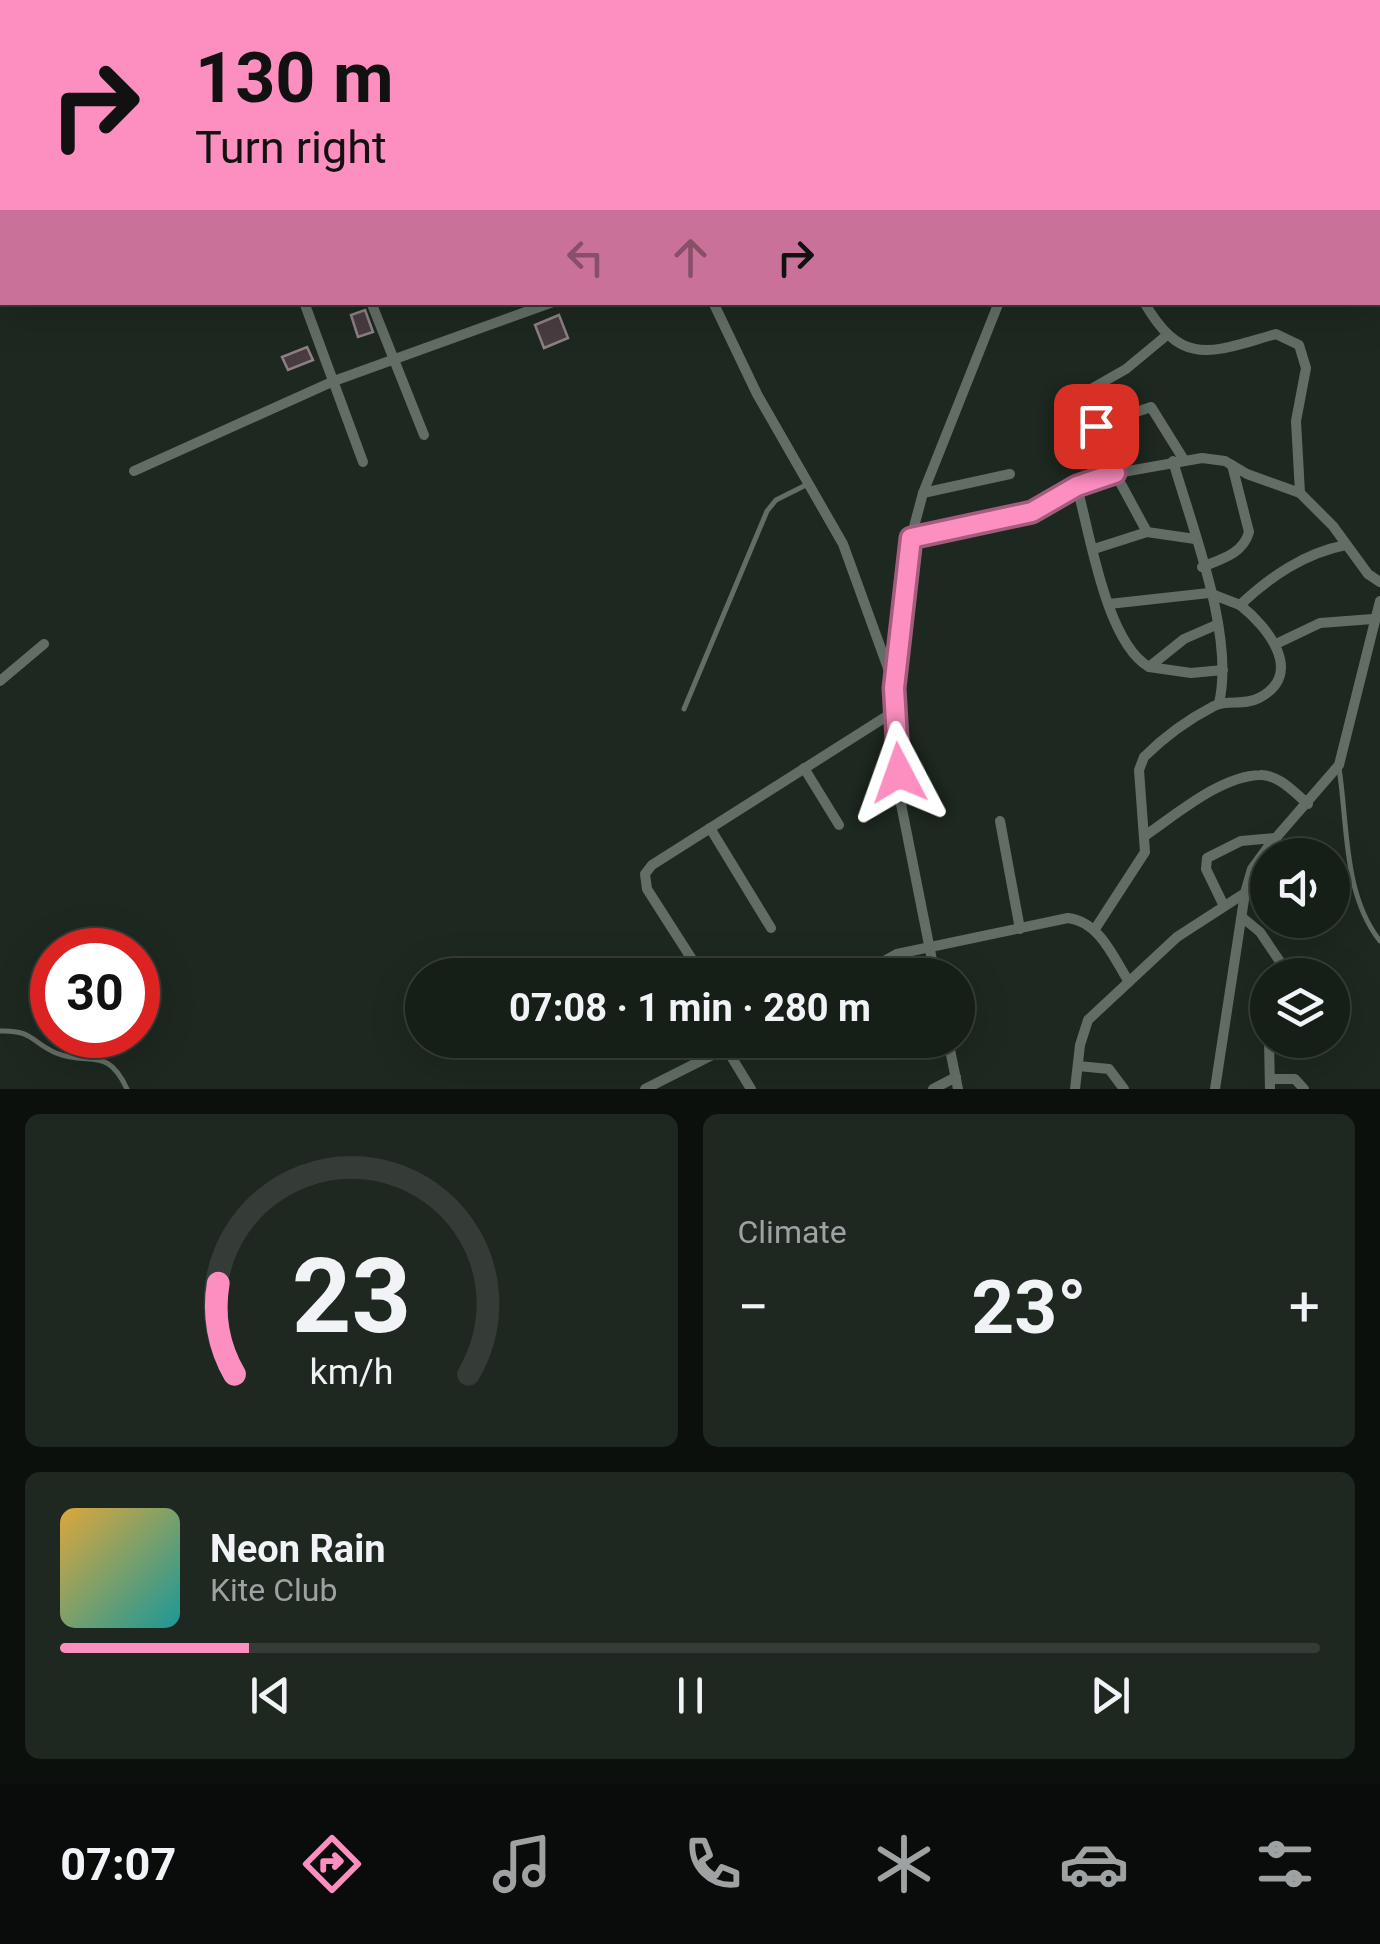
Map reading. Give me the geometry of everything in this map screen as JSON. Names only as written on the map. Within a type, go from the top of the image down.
[{"type":"street","points":[[305,305],[363,462]]},
{"type":"street","points":[[372,305],[424,434]]},
{"type":"street","points":[[714,305],[757,394],[843,544],[894,688]]},
{"type":"street","points":[[932,958],[901,804],[894,688],[911,538],[923,494],[979,362],[997,305]]},
{"type":"street","points":[[1146,305],[1166,335],[1183,347],[1212,353],[1276,334],[1298,345],[1306,368],[1296,421],[1300,492]]},
{"type":"street","points":[[134,472],[334,380],[524,308]]},
{"type":"street","points":[[1147,532],[1115,473],[1084,393],[1126,369],[1166,335]]},
{"type":"street","points":[[1096,426],[1151,407],[1179,460],[1216,625],[1223,670],[1218,703]]},
{"type":"street","points":[[911,538],[1016,516],[1077,486],[1115,473],[1202,458],[1232,465],[1300,492],[1368,574],[1380,582]]},
{"type":"street","points":[[1202,567],[1231,555],[1247,541],[1249,532],[1232,465]]},
{"type":"street","points":[[923,494],[1010,474]]},
{"type":"street","points":[[1077,486],[1109,604],[1134,659],[1149,668],[1191,673],[1223,670]]},
{"type":"street","points":[[1094,549],[1147,532],[1195,539]]},
{"type":"street","points":[[1240,606],[1265,581],[1290,566],[1346,545]]},
{"type":"street","points":[[1095,930],[1145,852],[1139,770],[1144,757],[1218,703],[1245,704],[1262,697],[1277,682],[1282,667],[1276,644],[1264,624],[1240,606],[1209,593],[1109,604]]},
{"type":"street","points":[[1276,838],[1339,765],[1348,742],[1380,601]]},
{"type":"street","points":[[1276,644],[1336,619],[1373,619]]},
{"type":"street","points":[[1149,668],[1184,639],[1216,625]]},
{"type":"street","points":[[0,681],[44,644]]},
{"type":"street","points":[[691,958],[647,888],[645,874],[710,828],[895,711]]},
{"type":"street","points":[[804,768],[839,825]]},
{"type":"street","points":[[1146,835],[1212,794],[1262,774],[1278,779],[1308,804]]},
{"type":"street","points":[[1000,821],[1020,929]]},
{"type":"street","points":[[710,828],[771,928]]},
{"type":"street","points":[[1223,904],[1206,869],[1207,858],[1250,840]]},
{"type":"street","points":[[1214,1089],[1250,875]]},
{"type":"street","points":[[1075,1089],[1088,1020],[1176,938],[1244,893]]},
{"type":"street","points":[[890,958],[1068,918],[1084,920],[1095,930],[1129,982]]},
{"type":"street","points":[[1242,918],[1278,956]]},
{"type":"street","points":[[645,1089],[706,1058]]},
{"type":"street","points":[[732,1058],[751,1089]]},
{"type":"street","points":[[933,1089],[957,1083],[952,1058]]},
{"type":"street","points":[[1270,1058],[1272,1084],[1294,1079],[1304,1089]]},
{"type":"street","points":[[1078,1066],[1108,1069],[1124,1089]]},
{"type":"lane","points":[[684,709],[767,511],[776,500],[808,484]]},
{"type":"lane","points":[[1339,765],[1353,888],[1360,909],[1380,942]]},
{"type":"lane","points":[[0,1030],[35,1036],[59,1054],[95,1057],[110,1063],[128,1089]]},
{"type":"building","points":[[365,310],[373,332],[358,337],[351,315]]},
{"type":"building","points":[[559,315],[568,338],[544,348],[535,325]]},
{"type":"building","points":[[307,347],[313,360],[288,370],[282,357]]},
{"type":"route","points":[[899,773],[894,688],[911,538],[1032,512],[1077,486],[1115,473],[1096,426]]}]
